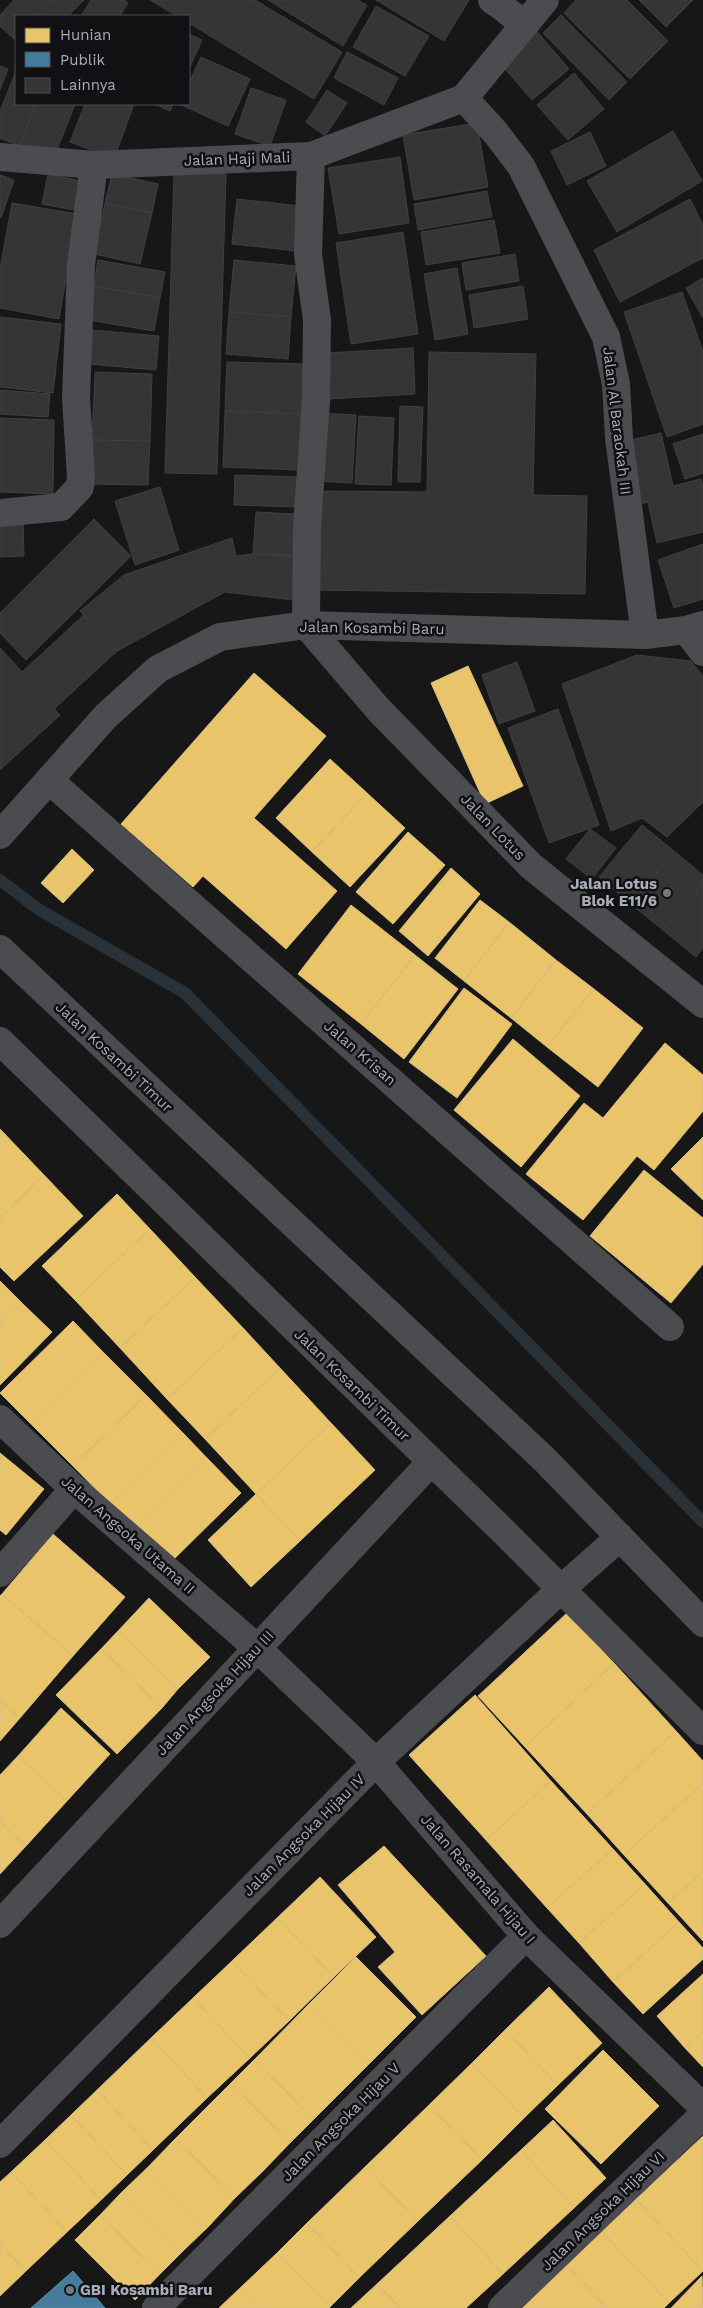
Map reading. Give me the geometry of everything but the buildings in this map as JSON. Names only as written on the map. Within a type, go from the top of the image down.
[{"type":"street","points":[[492,0],[506,8],[524,25]]},
{"type":"street","points":[[464,98],[545,0]]},
{"type":"street","name":"Jalan Haji Mali","points":[[0,157],[94,165],[312,156],[464,98]]},
{"type":"street","name":"Jalan Al Baraokah III","points":[[464,98],[495,132],[520,166],[606,337],[616,384],[619,438],[645,635]]},
{"type":"street","points":[[306,626],[307,526],[316,401],[318,320],[308,254],[312,156]]},
{"type":"street","points":[[0,513],[61,507],[80,487],[76,398],[81,265],[94,165]]},
{"type":"street","name":"Jalan Kosambi Baru","points":[[7,820],[49,780],[106,716],[158,669],[220,637],[306,626],[645,635],[695,628]]},
{"type":"street","name":"Jalan Lotus","points":[[306,626],[378,709],[531,866],[703,1004]]},
{"type":"street","points":[[695,628],[703,652]]},
{"type":"street","name":"Jalan Krisan","points":[[49,780],[670,1327]]},
{"type":"street","name":"Jalan Kosambi Timur","points":[[0,950],[538,1454],[703,1623]]},
{"type":"street","name":"Jalan Kosambi Timur","points":[[0,1042],[504,1532],[703,1731]]},
{"type":"street","name":"Jalan Angsoka Utama II","points":[[0,1419],[74,1489],[257,1648]]},
{"type":"street","name":"Jalan Angsoka Hijau III","points":[[0,1924],[431,1462]]},
{"type":"street","points":[[0,1573],[74,1489]]},
{"type":"street","name":"Jalan Angsoka Hijau IV","points":[[0,2144],[376,1762],[560,1590],[620,1537]]},
{"type":"street","name":"Jalan Rasamala Hijau I","points":[[257,1648],[376,1762],[526,1936],[703,2107]]},
{"type":"street","name":"Jalan Angsoka Hijau V","points":[[156,2308],[526,1936]]},
{"type":"street","name":"Jalan Angsoka Hijau VI","points":[[502,2308],[703,2115]]},
{"type":"waterway","points":[[0,880],[38,909],[185,993],[703,1522]]},
{"type":"place","name":"Jalan Lotus Blok E11/6","points":[[667,893]]},
{"type":"place","name":"GBI Kosambi Baru","points":[[70,2290]]}]
